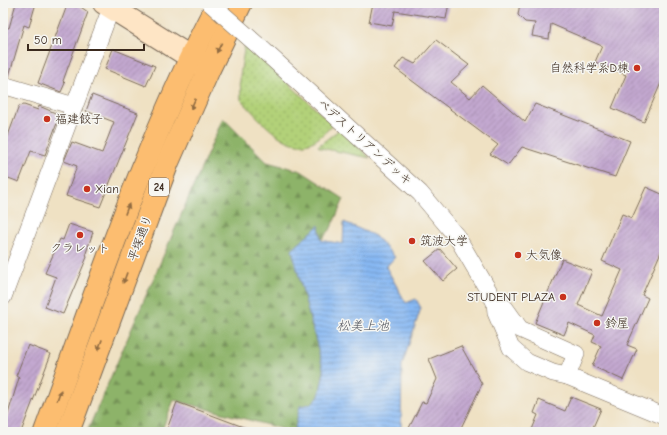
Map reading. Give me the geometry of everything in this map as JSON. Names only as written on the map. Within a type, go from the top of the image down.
[{"type":"main road","name":"平塚通り","points":[[45,432],[147,157],[190,58],[218,3]]},
{"type":"main road","name":"平塚通り","points":[[68,432],[168,162],[209,69],[241,3]]},
{"type":"street","name":"ペデストリアンデッキ","points":[[210,3],[420,193],[457,237],[495,302],[496,313],[511,348],[527,362],[552,374],[567,376],[664,416]]},
{"type":"street","points":[[3,297],[74,106],[108,5],[209,69]]},
{"type":"street","points":[[3,85],[74,106]]},
{"type":"street","name":"ペデストリアンデッキ","points":[[495,302],[506,308],[520,329],[576,354],[567,376]]},
{"type":"green space","points":[[245,43],[333,125],[314,141],[304,144],[293,143],[283,139],[264,124],[241,100],[240,76]]},
{"type":"green space","points":[[223,118],[267,162],[301,171],[344,199],[330,230],[321,240],[319,226],[292,250],[324,372],[319,396],[311,404],[300,406],[294,432],[174,400],[161,432],[87,432]]},
{"type":"green space","points":[[340,129],[370,158],[321,148],[318,146]]},
{"type":"water","name":"松美上池","points":[[344,222],[375,236],[395,257],[386,267],[406,303],[416,299],[421,308],[402,365],[401,432],[294,432],[300,406],[311,404],[319,396],[324,372],[292,250],[319,225],[321,240],[343,244]]},
{"type":"building","points":[[16,3],[36,3],[29,27],[24,25],[9,76],[3,75],[3,27],[9,28]]},
{"type":"building","points":[[68,3],[75,3],[88,12],[63,81],[65,83],[61,92],[38,83]]},
{"type":"building","points":[[373,3],[388,3],[391,5],[391,3],[449,3],[446,19],[395,11],[392,26],[369,22]]},
{"type":"building","name":"自然科学系D棟","points":[[520,3],[664,3],[664,76],[644,122],[612,108],[626,75],[595,62],[602,46],[551,24],[549,39],[532,36],[535,23],[525,22],[518,15]]},
{"type":"building","points":[[436,40],[469,65],[451,82],[470,98],[482,85],[525,122],[535,104],[630,141],[615,177],[522,147],[508,165],[490,154],[498,145],[395,68],[403,58],[415,64]]},
{"type":"building","points":[[113,49],[155,66],[146,86],[105,69]]},
{"type":"building","points":[[92,95],[138,113],[100,207],[66,196],[77,166],[64,161],[72,142],[102,153],[114,122],[86,111]]},
{"type":"building","points":[[24,105],[38,110],[39,106],[60,115],[45,155],[31,151],[19,182],[3,176],[3,149],[19,106]]},
{"type":"building","points":[[646,187],[664,195],[664,245],[642,295],[648,298],[627,345],[637,349],[623,380],[592,366],[601,346],[592,342],[595,335],[569,323],[564,335],[535,323],[562,259],[592,271],[578,305],[602,316],[622,270],[602,261],[622,214],[632,218]]},
{"type":"building","points":[[69,224],[93,232],[86,253],[87,257],[63,314],[45,307],[56,277],[45,273],[60,239],[63,240]]},
{"type":"building","points":[[440,249],[457,269],[443,281],[425,261]]},
{"type":"building","points":[[28,345],[51,354],[21,432],[3,432],[3,416],[7,417],[19,378],[16,376]]},
{"type":"building","points":[[461,346],[482,384],[459,432],[407,432],[422,402],[426,403],[437,379],[429,359]]},
{"type":"building","points":[[571,397],[601,409],[591,432],[531,432],[538,415],[534,413],[539,400],[565,411]]},
{"type":"building","points":[[177,402],[254,431],[254,432],[166,432]]},
{"type":"place","name":"自然科学系D棟","points":[[637,68]]},
{"type":"place","name":"福建餃子","points":[[47,119]]},
{"type":"place","name":"Xian","points":[[87,189]]},
{"type":"place","name":"クラレット","points":[[80,235]]},
{"type":"place","name":"筑波大学","points":[[412,241]]},
{"type":"place","name":"大気像","points":[[518,255]]},
{"type":"place","name":"STUDENT PLAZA","points":[[563,297]]},
{"type":"place","name":"鈴屋","points":[[597,323]]}]
